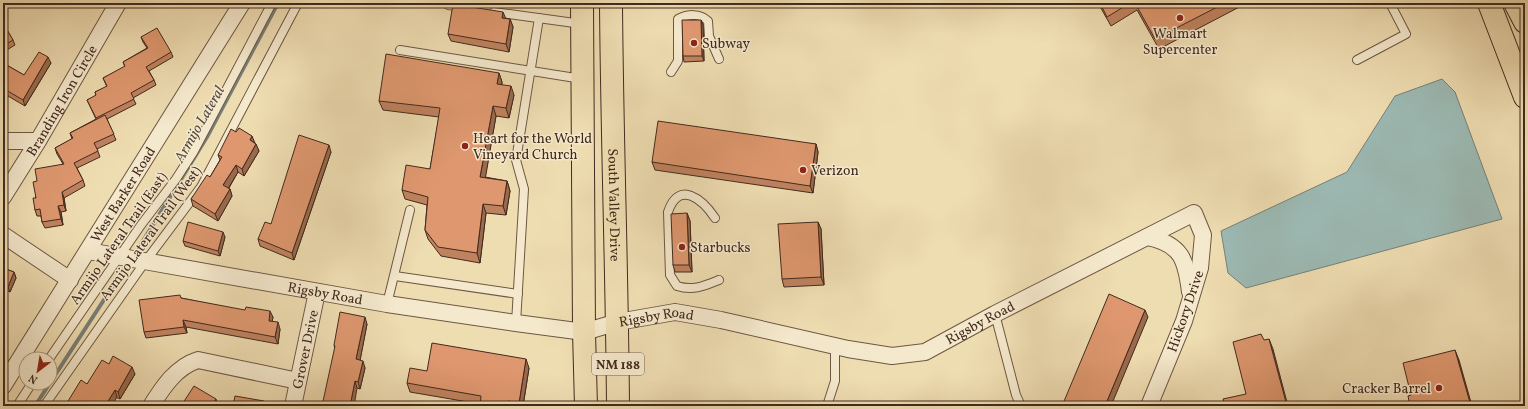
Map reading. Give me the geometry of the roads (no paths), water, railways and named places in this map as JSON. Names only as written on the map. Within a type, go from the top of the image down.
[{"type":"main road","name":"South Valley Drive","points":[[611,3],[612,150],[618,322],[618,406]]},
{"type":"main road","points":[[1489,3],[1525,97]]},
{"type":"main road","points":[[1515,3],[1525,22]]},
{"type":"main road","name":"South Valley Drive","points":[[582,14],[584,332],[586,406]]},
{"type":"street","name":"Branding Iron Circle","points":[[3,198],[118,3]]},
{"type":"street","name":"West Barker Road","points":[[3,386],[242,3]]},
{"type":"street","points":[[3,141],[38,141]]},
{"type":"street","name":"Rigsby Road","points":[[88,250],[144,262],[388,304],[584,332],[618,322],[675,312],[721,320],[836,346],[892,356],[926,352],[995,314],[1194,214]]},
{"type":"street","name":"Hickory Drive","points":[[1149,406],[1184,321],[1200,268],[1203,235],[1194,214]]},
{"type":"street","points":[[3,235],[70,280]]},
{"type":"street","points":[[1147,237],[1163,240],[1179,252],[1188,272],[1191,297]]},
{"type":"street","name":"Grover Drive","points":[[293,406],[317,292]]},
{"type":"street","points":[[151,406],[163,388],[176,373],[187,364],[198,360],[298,381]]},
{"type":"lane","name":"Armijo Lateral Trail (East)","points":[[55,351],[194,151],[272,3]]},
{"type":"lane","name":"Armijo Lateral Trail (West)","points":[[44,406],[144,262],[201,187],[298,3]]},
{"type":"lane","points":[[1357,60],[1406,34],[1390,3]]},
{"type":"lane","points":[[448,5],[471,8]]},
{"type":"lane","points":[[486,10],[538,18],[582,14]]},
{"type":"lane","points":[[671,72],[678,61],[678,19],[686,15],[703,16],[708,21],[709,36],[719,59]]},
{"type":"lane","points":[[516,323],[524,189],[516,160],[538,18]]},
{"type":"lane","points":[[400,50],[583,80]]},
{"type":"lane","points":[[715,218],[707,206],[698,198],[688,195],[679,196],[671,202],[668,212],[670,275],[677,286],[688,289],[704,286],[719,280]]},
{"type":"lane","points":[[388,304],[410,210]]},
{"type":"lane","points":[[395,276],[518,294]]},
{"type":"lane","points":[[995,314],[1016,395],[1021,406]]},
{"type":"lane","points":[[827,406],[835,381],[836,346]]},
{"type":"lane","points":[[17,406],[27,391]]},
{"type":"water","points":[[1442,79],[1455,92],[1502,219],[1246,288],[1228,273],[1221,231],[1347,172],[1395,96]]},
{"type":"waterway","name":"Armijo Lateral","points":[[135,254],[207,137],[278,3]]},
{"type":"waterway","name":"Armijo Lateral","points":[[35,406],[124,269]]},
{"type":"place","name":"Walmart Supercenter","points":[[1180,18]]},
{"type":"place","name":"Subway","points":[[694,43]]},
{"type":"place","name":"Heart for the World Vineyard Church","points":[[465,146]]},
{"type":"place","name":"Verizon","points":[[803,170]]},
{"type":"place","name":"Starbucks","points":[[682,247]]},
{"type":"place","name":"Cracker Barrel","points":[[1439,388]]}]
